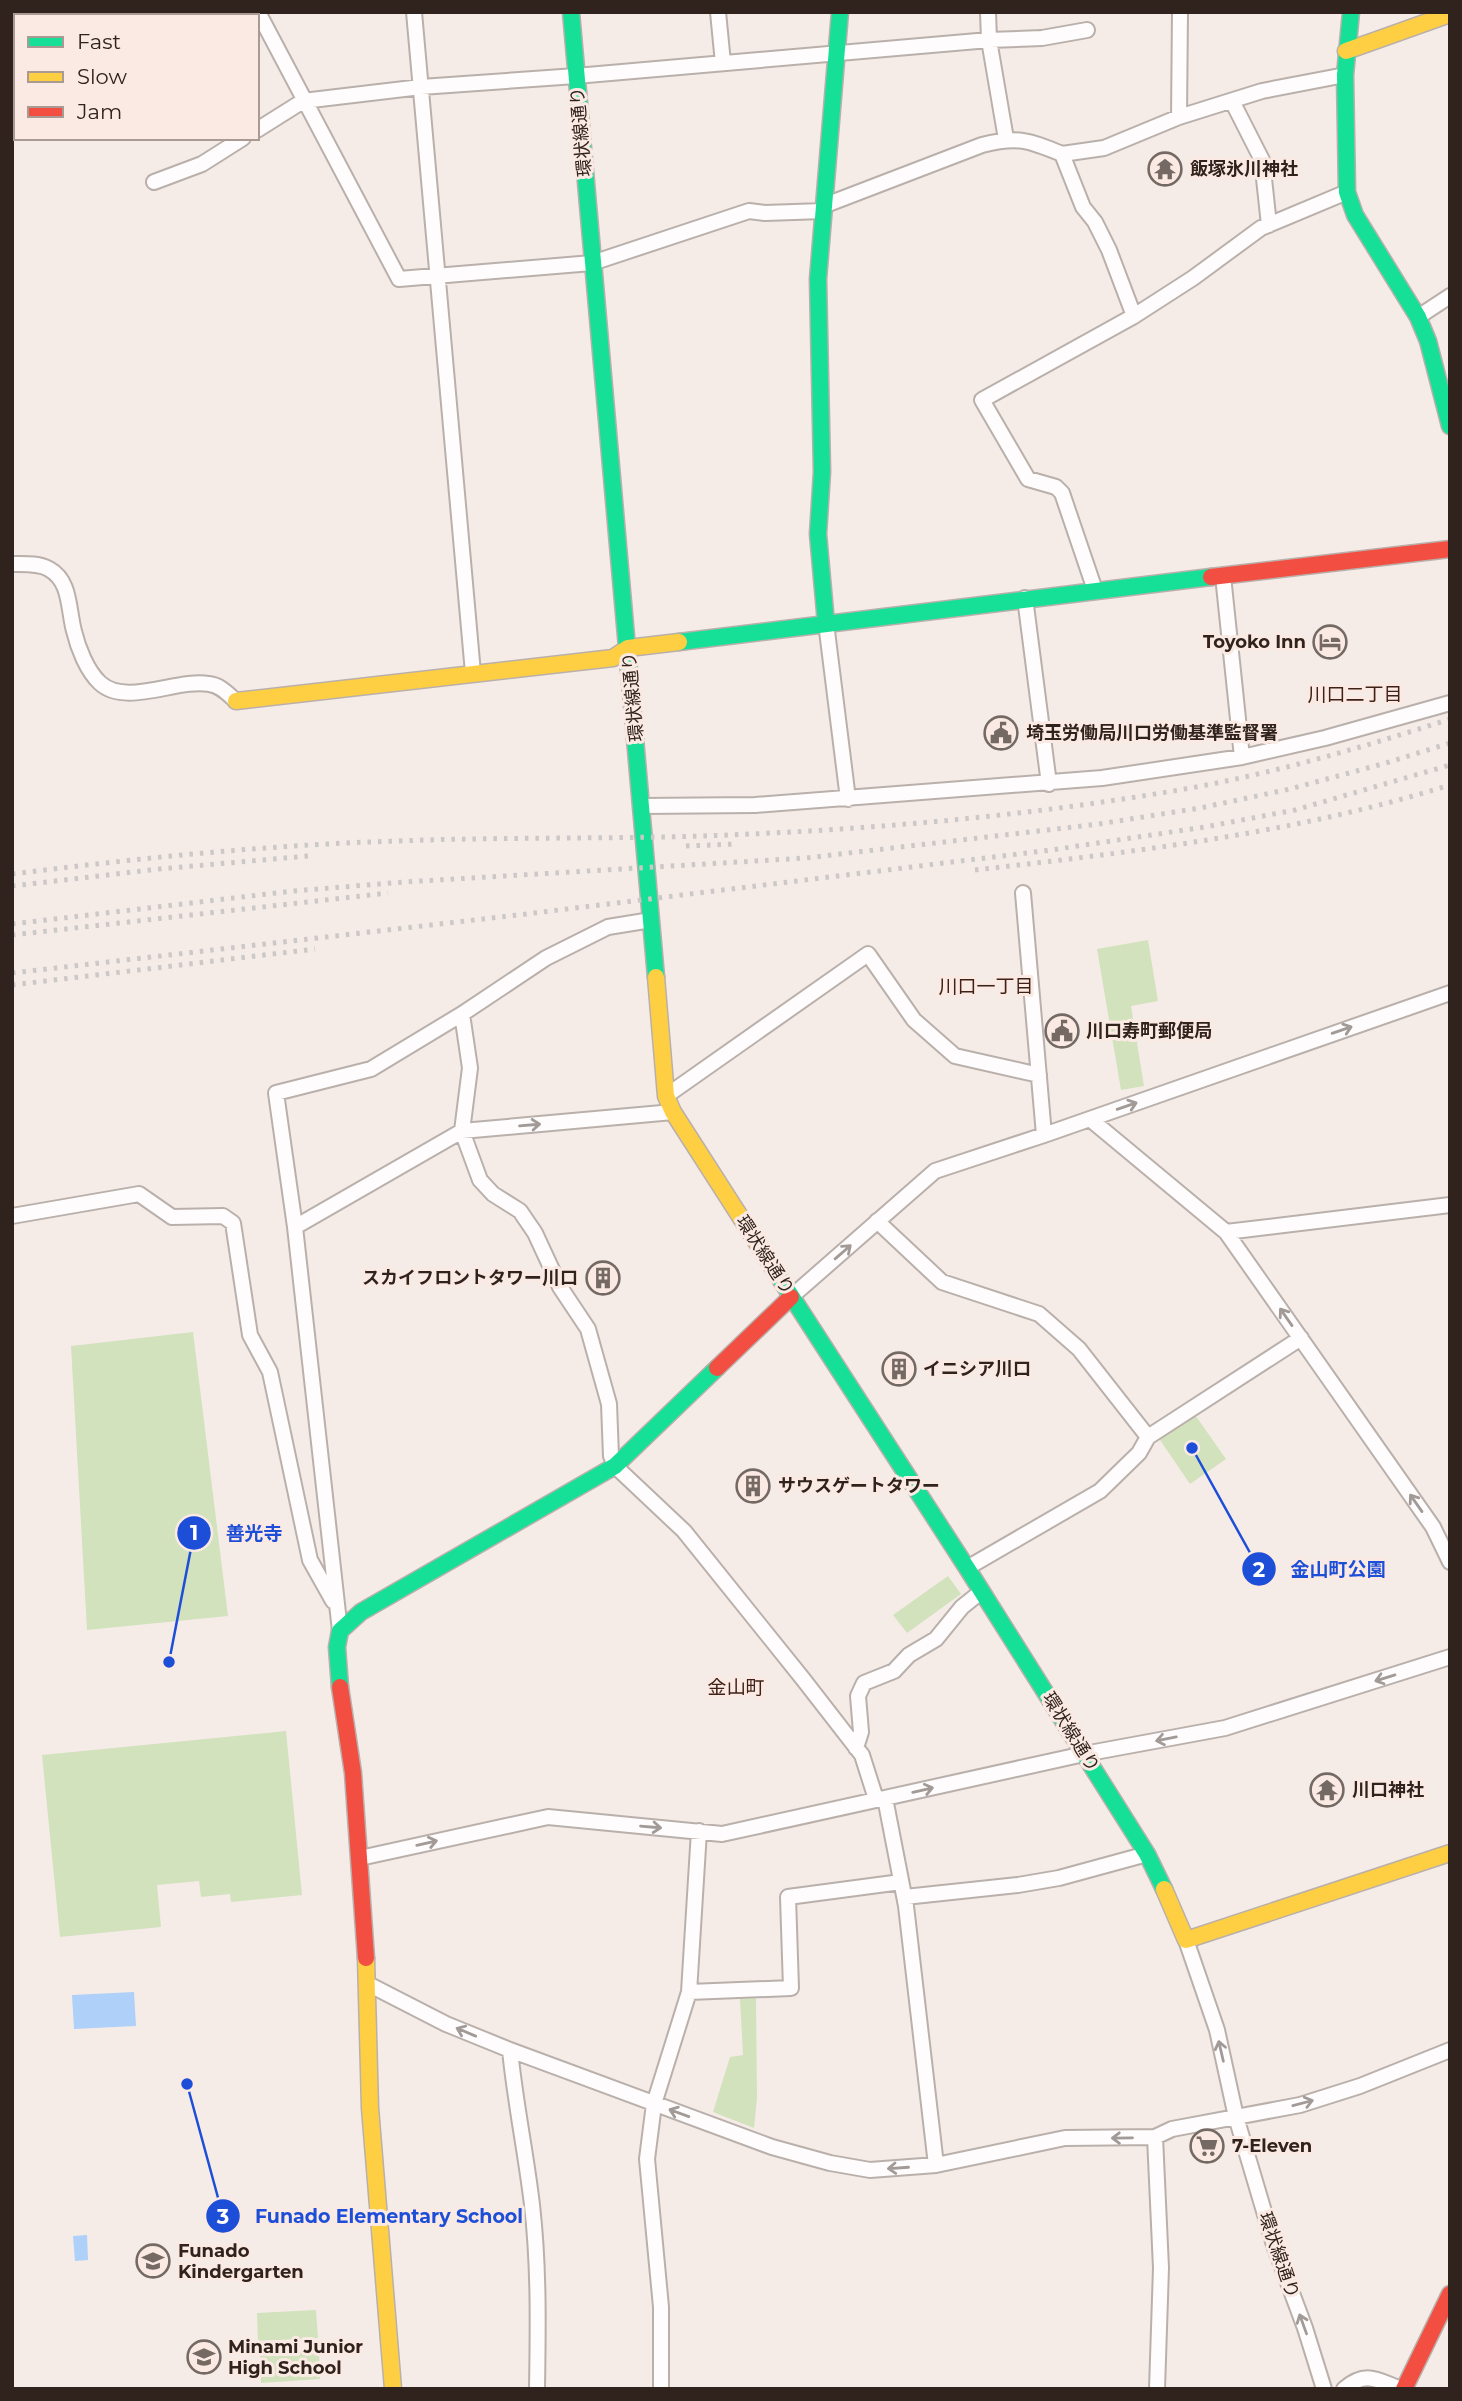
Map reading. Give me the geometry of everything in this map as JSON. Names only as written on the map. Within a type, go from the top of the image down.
[{"type":"street","points":[[258,12],[399,279],[438,278],[592,262],[749,211],[765,213],[823,209],[982,145],[1006,139],[1031,141],[1062,154],[1104,148],[1180,117],[1262,91],[1345,75]]},
{"type":"street","points":[[414,12],[473,673]]},
{"type":"street","name":"環状線通り","points":[[571,12],[666,1096],[673,1112],[982,1591],[1147,1854],[1166,1891],[1217,2030],[1236,2117],[1274,2245],[1324,2389]]},
{"type":"street","points":[[718,12],[723,63]]},
{"type":"street","points":[[840,12],[818,279],[822,472],[818,534],[848,799]]},
{"type":"street","points":[[988,12],[989,40],[1006,139]]},
{"type":"street","points":[[1180,12],[1180,117]]},
{"type":"street","points":[[1351,12],[1345,75],[1347,192],[1355,215],[1418,317],[1428,341],[1449,420]]},
{"type":"street","points":[[1346,51],[1450,14]]},
{"type":"street","points":[[259,129],[303,101],[421,87],[989,40],[1042,38],[1087,30]]},
{"type":"street","points":[[1231,102],[1262,160],[1269,225]]},
{"type":"street","points":[[154,182],[202,164],[240,140]]},
{"type":"street","points":[[1062,154],[1083,208],[1095,222],[1109,250],[1134,316]]},
{"type":"street","points":[[1095,590],[1062,493],[1056,487],[1028,479],[982,401],[1134,316],[1193,278],[1261,228],[1347,192]]},
{"type":"street","points":[[1418,317],[1450,296]]},
{"type":"street","points":[[12,564],[47,567],[56,574],[66,588],[74,631],[82,654],[93,676],[111,691],[131,692],[208,683],[221,688],[236,701],[613,658],[628,648],[1025,598],[1450,549]]},
{"type":"street","points":[[1223,576],[1242,757]]},
{"type":"street","points":[[1025,598],[1049,784]]},
{"type":"street","points":[[642,806],[755,805],[1049,784],[1242,757],[1325,738],[1450,703]]},
{"type":"street","points":[[1023,893],[1044,1135]]},
{"type":"street","points":[[393,2389],[370,2108],[368,1984],[353,1773],[338,1678],[337,1647],[340,1631],[295,1227],[276,1093],[372,1069],[546,958],[608,927],[651,920]]},
{"type":"street","points":[[666,1096],[868,954],[914,1020],[955,1056],[1039,1075]]},
{"type":"street","points":[[340,1631],[361,1612],[615,1466],[792,1297],[935,1171],[1450,993]]},
{"type":"street","points":[[462,1014],[470,1068],[462,1131],[480,1180],[493,1194],[520,1211],[535,1233],[560,1287],[588,1329],[609,1404],[611,1456],[615,1466],[684,1531],[862,1755],[880,1799],[905,1897],[936,2165]]},
{"type":"street","points":[[295,1227],[462,1131],[673,1112]]},
{"type":"street","points":[[1090,1119],[1226,1231],[1433,1527],[1450,1562]]},
{"type":"street","points":[[12,1216],[139,1194],[172,1217],[223,1216],[233,1223],[250,1335],[270,1372],[310,1560],[337,1608]]},
{"type":"street","points":[[1226,1231],[1450,1205]]},
{"type":"street","points":[[877,1221],[943,1282],[1039,1314],[1079,1349],[1148,1437]]},
{"type":"street","points":[[967,1568],[1100,1491],[1139,1453],[1148,1437],[1301,1338]]},
{"type":"street","points":[[856,1748],[861,1732],[858,1696],[864,1683],[894,1671],[909,1655],[936,1639],[962,1607],[982,1591]]},
{"type":"street","points":[[360,1858],[548,1817],[722,1833],[1084,1754],[1225,1728],[1450,1657]]},
{"type":"street","points":[[661,2389],[661,2307],[647,2160],[654,2104],[689,1992],[699,1831]]},
{"type":"street","points":[[1186,1940],[1450,1853]]},
{"type":"street","points":[[905,1897],[1059,1878],[1147,1854]]},
{"type":"street","points":[[689,1992],[791,1987],[788,1897],[901,1882]]},
{"type":"street","points":[[368,1984],[446,2024],[654,2104],[772,2147],[870,2170],[936,2165],[1065,2138],[1155,2137],[1171,2129],[1300,2105],[1360,2086],[1450,2050]]},
{"type":"street","points":[[510,2050],[532,2206],[538,2328],[537,2389]]},
{"type":"street","points":[[1155,2137],[1161,2268],[1157,2389]]},
{"type":"street","points":[[1344,2389],[1356,2379],[1369,2377],[1403,2389],[1450,2294]]},
{"type":"green space","points":[[1148,940],[1158,1001],[1131,1006],[1144,1086],[1121,1090],[1097,949]]},
{"type":"green space","points":[[193,1332],[228,1616],[87,1630],[71,1346]]},
{"type":"green space","points":[[1193,1412],[1226,1459],[1190,1484],[1158,1437]]},
{"type":"green space","points":[[948,1576],[961,1594],[907,1633],[893,1615]]},
{"type":"green space","points":[[286,1731],[302,1895],[231,1902],[230,1894],[201,1897],[199,1881],[157,1885],[161,1927],[60,1937],[42,1755]]},
{"type":"green space","points":[[756,1998],[757,2098],[754,2128],[713,2112],[730,2057],[743,2055],[740,1999]]},
{"type":"green space","points":[[316,2310],[318,2338],[258,2341],[257,2313]]},
{"type":"green space","points":[[319,2351],[320,2379],[261,2383],[260,2355]]},
{"type":"water","points":[[134,1992],[136,2026],[74,2029],[72,1995]]},
{"type":"water","points":[[87,2235],[88,2260],[75,2261],[73,2236]]},
{"type":"railway","points":[[12,874],[252,849],[349,843],[765,833],[889,826],[1012,814],[1228,781],[1324,757],[1450,719]]},
{"type":"railway","points":[[12,924],[293,891],[806,858],[1099,824],[1200,808],[1290,789],[1450,743]]},
{"type":"railway","points":[[12,973],[1051,850],[1205,827],[1295,810],[1450,765]]},
{"type":"railway","points":[[975,870],[1215,839],[1334,816],[1450,785]]},
{"type":"railway","points":[[686,846],[735,844]]},
{"type":"railway","points":[[12,886],[308,856]]},
{"type":"railway","points":[[12,935],[388,893]]},
{"type":"railway","points":[[12,985],[315,949]]},
{"type":"traffic: fast","points":[[571,12],[656,977]]},
{"type":"traffic: fast","points":[[826,623],[818,534],[822,472],[818,279],[840,12]]},
{"type":"traffic: fast","points":[[1351,12],[1345,75],[1347,192],[1355,215],[1418,317],[1428,341],[1450,426]]},
{"type":"traffic: fast","points":[[679,642],[1211,577]]},
{"type":"traffic: fast","points":[[777,1274],[1147,1854],[1164,1889]]},
{"type":"traffic: fast","points":[[340,1687],[337,1647],[340,1631],[361,1612],[615,1466],[717,1368]]},
{"type":"traffic: slow","points":[[1346,51],[1450,14]]},
{"type":"traffic: slow","points":[[236,701],[613,658],[628,648],[679,642]]},
{"type":"traffic: slow","points":[[656,977],[666,1096],[673,1112],[777,1274]]},
{"type":"traffic: slow","points":[[1164,1889],[1186,1940],[1450,1853]]},
{"type":"traffic: slow","points":[[366,1958],[370,2108],[393,2389]]},
{"type":"traffic: jam","points":[[1211,577],[1450,549]]},
{"type":"traffic: jam","points":[[717,1368],[791,1297]]},
{"type":"traffic: jam","points":[[340,1687],[353,1773],[366,1958]]},
{"type":"traffic: jam","points":[[1404,2389],[1450,2294]]},
{"type":"place","name":"飯塚氷川神社","points":[[1165,169]]},
{"type":"place","name":"Toyoko Inn","points":[[1330,642]]},
{"type":"place","name":"埼玉労働局川口労働基準監督署","points":[[1001,733]]},
{"type":"place","name":"川口寿町郵便局","points":[[1062,1031]]},
{"type":"place","name":"スカイフロントタワー川口","points":[[603,1278]]},
{"type":"place","name":"イニシア川口","points":[[899,1369]]},
{"type":"place","name":"金山町公園","points":[[1192,1448]]},
{"type":"place","name":"サウスゲートタワー","points":[[753,1486]]},
{"type":"place","name":"善光寺","points":[[169,1662]]},
{"type":"place","name":"川口神社","points":[[1327,1790]]},
{"type":"place","name":"Funado Elementary School","points":[[187,2084]]},
{"type":"place","name":"7-Eleven","points":[[1207,2146]]},
{"type":"place","name":"Funado Kindergarten","points":[[153,2261]]},
{"type":"place","name":"Minami Junior High School","points":[[204,2357]]},
{"type":"district","name":"川口二丁目","points":[[1355,694]]},
{"type":"district","name":"川口一丁目","points":[[986,986]]},
{"type":"district","name":"金山町","points":[[736,1687]]}]
